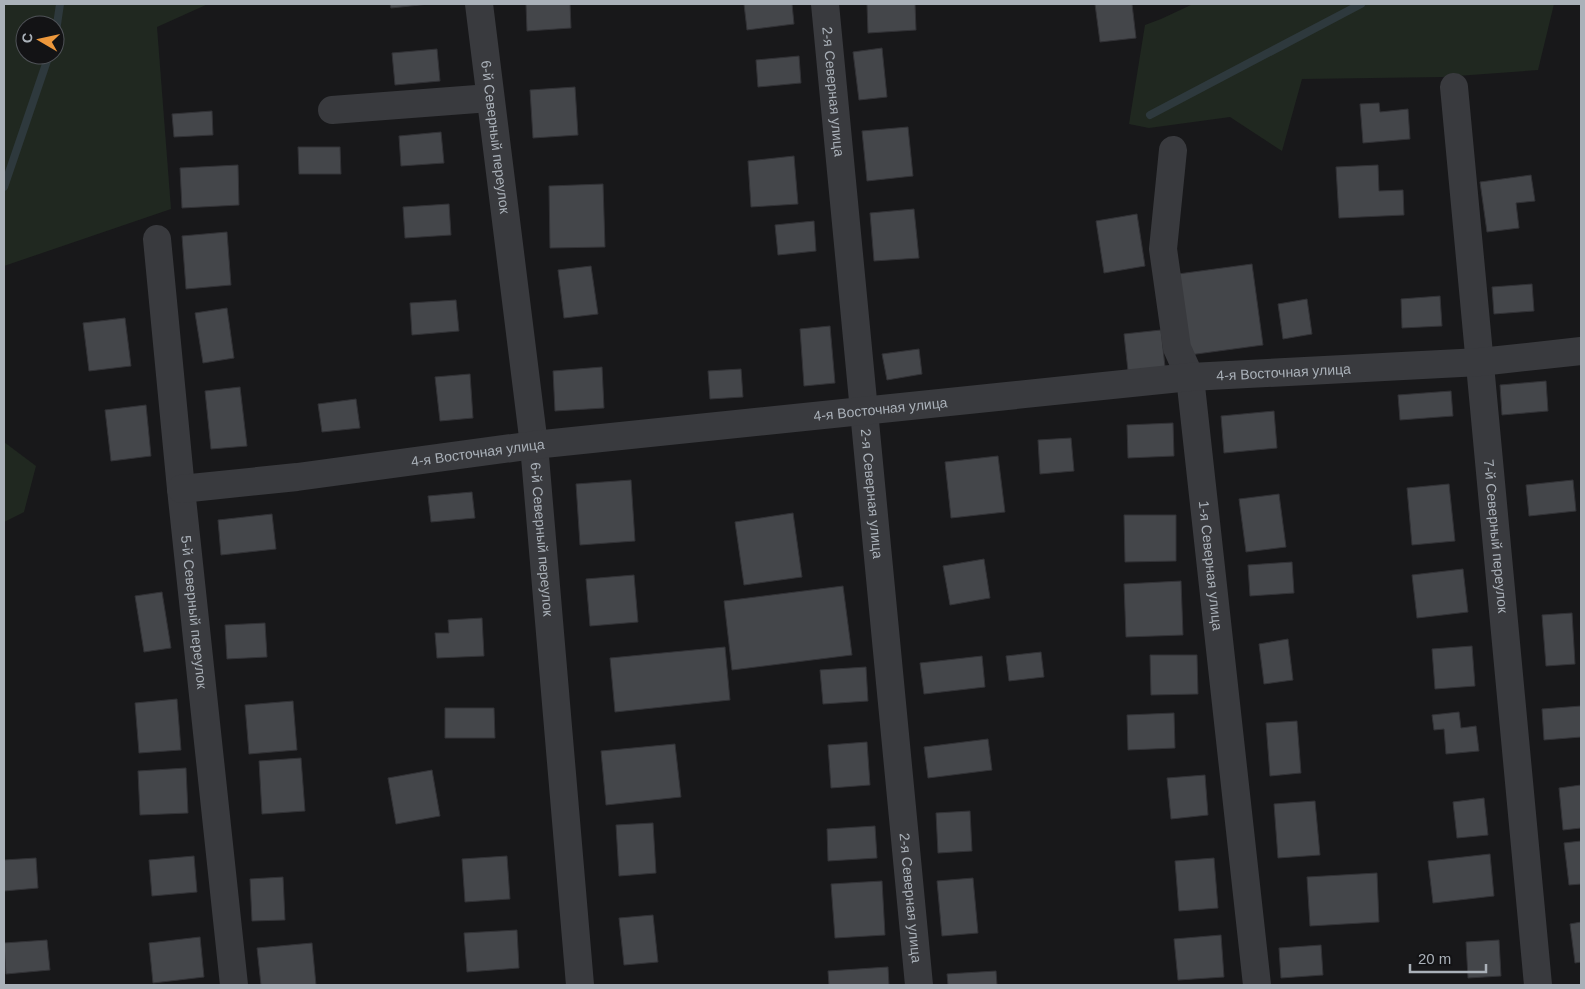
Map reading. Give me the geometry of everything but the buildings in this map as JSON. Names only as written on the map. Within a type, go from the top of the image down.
[{"type":"street","name":"6-й Северный переулок","points":[[479,4],[534,445],[580,985]]},
{"type":"street","name":"2-я Северная улица","points":[[825,4],[919,985]]},
{"type":"street","name":"7-й Северный переулок","points":[[1454,86],[1538,985]]},
{"type":"street","points":[[332,110],[490,98]]},
{"type":"street","name":"1-я Северная улица","points":[[1173,150],[1163,249],[1177,348],[1190,377],[1257,985]]},
{"type":"street","name":"5-й Северный переулок","points":[[157,238],[234,985]]},
{"type":"street","name":"4-я Восточная улица","points":[[182,489],[297,477],[534,445],[1190,377],[1480,362],[1581,351]]},
{"type":"shaded area","points":[[4,4],[208,4],[157,27],[171,209],[4,266]]},
{"type":"shaded area","points":[[1193,4],[1554,4],[1538,70],[1443,77],[1302,79],[1282,151],[1230,117],[1149,128],[1129,124],[1145,25]]},
{"type":"shaded area","points":[[4,442],[36,466],[24,512],[4,522]]},
{"type":"waterway","points":[[58,15],[60,4]]},
{"type":"waterway","points":[[1150,115],[1361,4]]},
{"type":"waterway","points":[[4,187],[46,65]]}]
